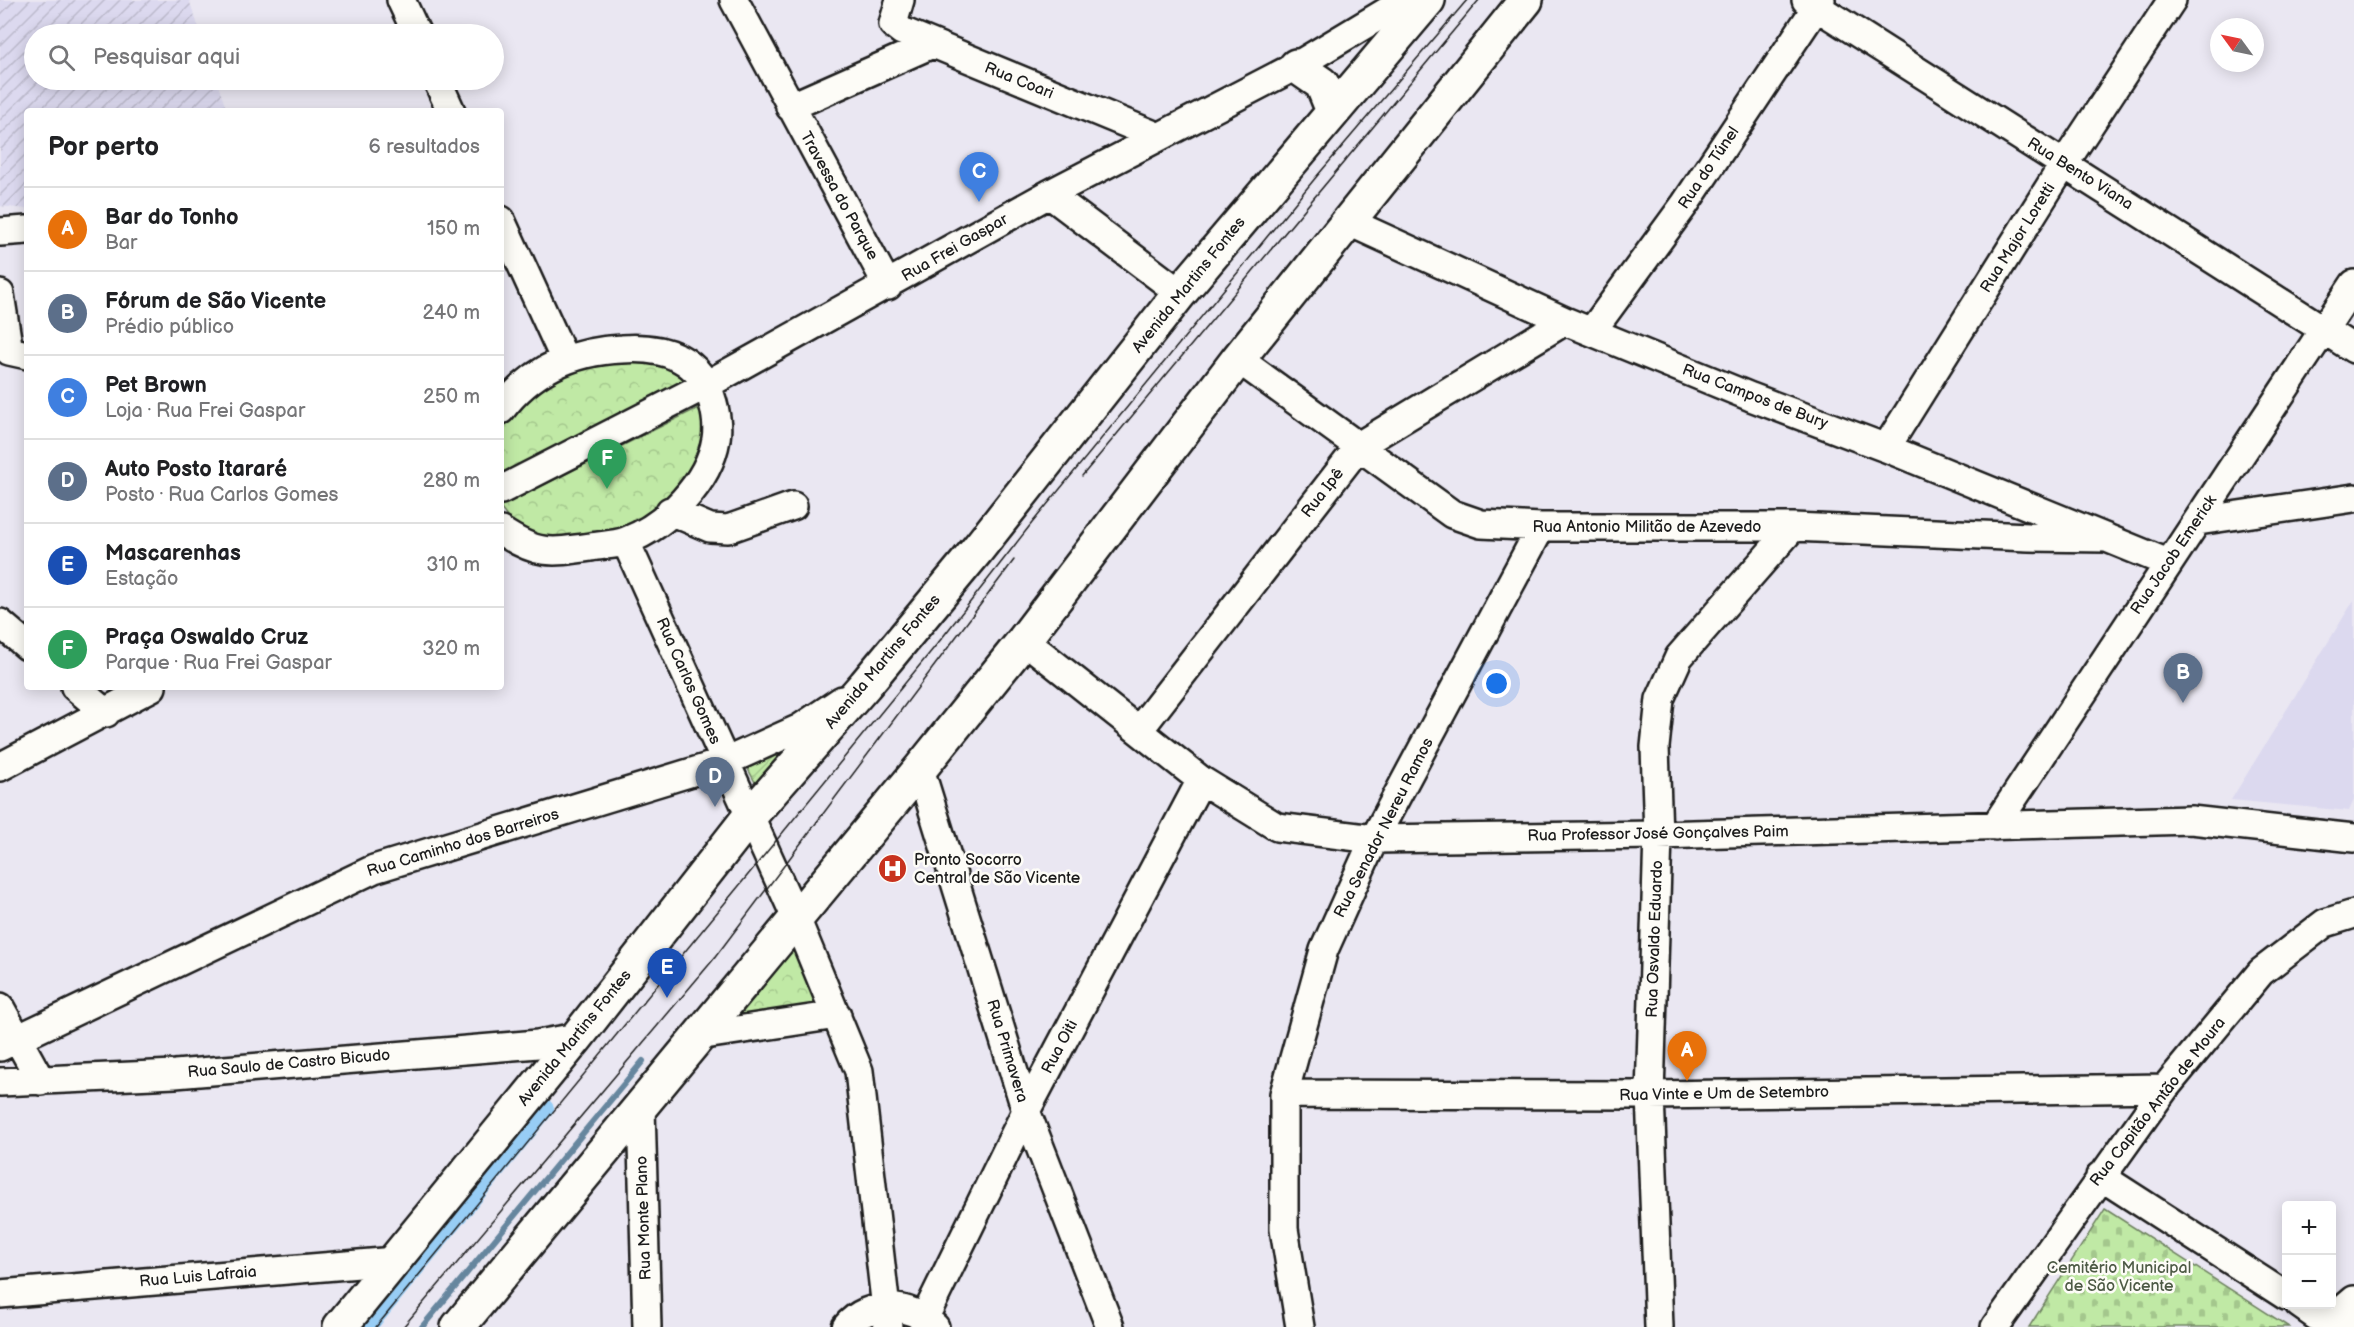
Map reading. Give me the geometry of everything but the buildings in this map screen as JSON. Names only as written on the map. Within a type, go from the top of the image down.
[{"type":"main road","name":"Avenida Martins Fontes","points":[[340,1327],[577,1037],[750,816],[865,685],[1015,505],[1180,293],[1428,0]]},
{"type":"main road","points":[[458,1327],[641,1108],[1024,640],[1238,359],[1526,0]]},
{"type":"main road","points":[[1296,66],[1322,84],[1333,111]]},
{"type":"street","points":[[401,0],[412,24]]},
{"type":"street","name":"Travessa do Parque","points":[[734,0],[888,286]]},
{"type":"street","name":"Rua Frei Gaspar","points":[[504,488],[708,384],[888,286],[1049,194],[1296,66],[1406,0]]},
{"type":"street","name":"Rua Major Loretti","points":[[1886,448],[2064,164],[2172,0]]},
{"type":"street","name":"Rua Bento Viana","points":[[1814,2],[2354,349]]},
{"type":"street","name":"Rua do Túnel","points":[[1592,332],[1685,204],[1814,2]]},
{"type":"street","name":"Rua Coari","points":[[898,6],[893,24],[902,32],[1159,137]]},
{"type":"street","points":[[790,107],[930,45]]},
{"type":"street","points":[[442,90],[450,108]]},
{"type":"street","points":[[1049,194],[1180,293]]},
{"type":"street","name":"Rua Campos de Bury","points":[[1347,221],[1564,321],[1751,398],[1886,448],[2168,563]]},
{"type":"street","points":[[504,227],[565,360]]},
{"type":"street","points":[[0,232],[24,230]]},
{"type":"street","name":"Rua Jacob Emerick","points":[[1995,826],[2354,284]]},
{"type":"street","points":[[0,294],[12,351]]},
{"type":"street","name":"Rua Ipê","points":[[1139,730],[1360,445],[1564,321]]},
{"type":"street","points":[[504,406],[515,392],[548,368],[580,353],[638,348],[665,351],[695,368],[708,384],[716,416],[716,439],[705,471],[685,498],[655,525],[626,542],[549,553],[518,542],[504,533]]},
{"type":"street","name":"Rua Antonio Militão de Azevedo","points":[[1238,359],[1360,445],[1452,514],[1481,524],[1542,527],[1793,527],[2107,538]]},
{"type":"street","points":[[2198,521],[2354,498]]},
{"type":"street","points":[[670,511],[710,528],[728,529],[793,506]]},
{"type":"street","name":"Rua Senador Nereu Ramos","points":[[1300,1327],[1284,1229],[1284,1094],[1324,950],[1374,839],[1542,527]]},
{"type":"street","name":"Rua Osvaldo Eduardo","points":[[1659,1327],[1650,1095],[1658,835],[1655,747],[1660,699],[1679,657],[1793,527]]},
{"type":"street","name":"Rua Carlos Gomes","points":[[626,542],[796,918],[859,1071],[887,1317]]},
{"type":"street","points":[[0,623],[24,643]]},
{"type":"street","name":"Rua Professor José Gonçalves Paim","points":[[1024,640],[1201,780],[1277,827],[1374,839],[1658,835],[2191,820],[2354,838]]},
{"type":"street","name":"Rua Caminho dos Barreiros","points":[[8,1043],[374,869],[725,762],[800,728],[865,685]]},
{"type":"street","points":[[79,690],[106,713]]},
{"type":"street","points":[[0,767],[147,690]]},
{"type":"street","name":"Rua Primavera","points":[[920,769],[1026,1111],[1110,1327]]},
{"type":"street","name":"Rua Oiti","points":[[930,1322],[1026,1111],[1201,780]]},
{"type":"street","name":"Rua Capitão Antão de Moura","points":[[1995,1327],[2100,1176],[2165,1088],[2261,972],[2325,923],[2354,914]]},
{"type":"street","points":[[0,1007],[8,1043],[41,1081]]},
{"type":"street","points":[[698,1036],[837,1015]]},
{"type":"street","name":"Rua Saulo de Castro Bicudo","points":[[0,1082],[345,1060],[538,1044],[577,1037]]},
{"type":"street","name":"Rua Vinte e Um de Setembro","points":[[1284,1094],[1650,1095],[2165,1088]]},
{"type":"street","name":"Rua Monte Plano","points":[[641,1108],[647,1327]]},
{"type":"street","points":[[2100,1176],[2282,1294]]},
{"type":"street","name":"Rua Luis Lafraia","points":[[0,1294],[396,1261]]},
{"type":"street","points":[[2305,1309],[2316,1316],[2343,1320],[2354,1300]]},
{"type":"street","points":[[846,1327],[867,1311],[887,1317],[906,1309],[930,1322]]},
{"type":"shaded area","points":[[0,0],[189,0],[197,24],[24,24],[24,90],[220,90],[226,108],[24,108],[24,209],[0,206]]},
{"type":"shaded area","points":[[2354,600],[2354,800],[2349,811],[2231,800]]},
{"type":"green space","points":[[650,357],[696,382],[504,474],[504,418],[542,382],[570,366]]},
{"type":"green space","points":[[702,406],[708,414],[695,471],[647,518],[613,536],[542,539],[518,531],[504,513],[504,505]]},
{"type":"green space","points":[[783,746],[788,751],[758,788],[745,763]]},
{"type":"green space","points":[[788,938],[817,1005],[727,1019]]},
{"type":"green space","name":"Cemitério Municipal de São Vicente","points":[[2105,1209],[2289,1327],[2029,1327]]},
{"type":"waterway","points":[[422,1327],[643,1061]]},
{"type":"waterway","points":[[366,1327],[544,1109]]},
{"type":"tram line","points":[[376,1327],[942,638],[1032,523],[1317,176],[1467,0]]},
{"type":"tram line","points":[[1082,476],[1479,0]]},
{"type":"tram line","points":[[403,1327],[713,960],[1014,560]]},
{"type":"place","name":"Pet Brown","points":[[979,202]]},
{"type":"place","name":"Praça Oswaldo Cruz","points":[[607,489]]},
{"type":"place","name":"Fórum de São Vicente","points":[[2183,703]]},
{"type":"place","name":"Auto Posto Itararé","points":[[715,807]]},
{"type":"place","name":"Pronto Socorro Central de São Vicente","points":[[893,869]]},
{"type":"place","name":"Mascarenhas","points":[[667,998]]},
{"type":"place","name":"Bar do Tonho","points":[[1687,1081]]}]
